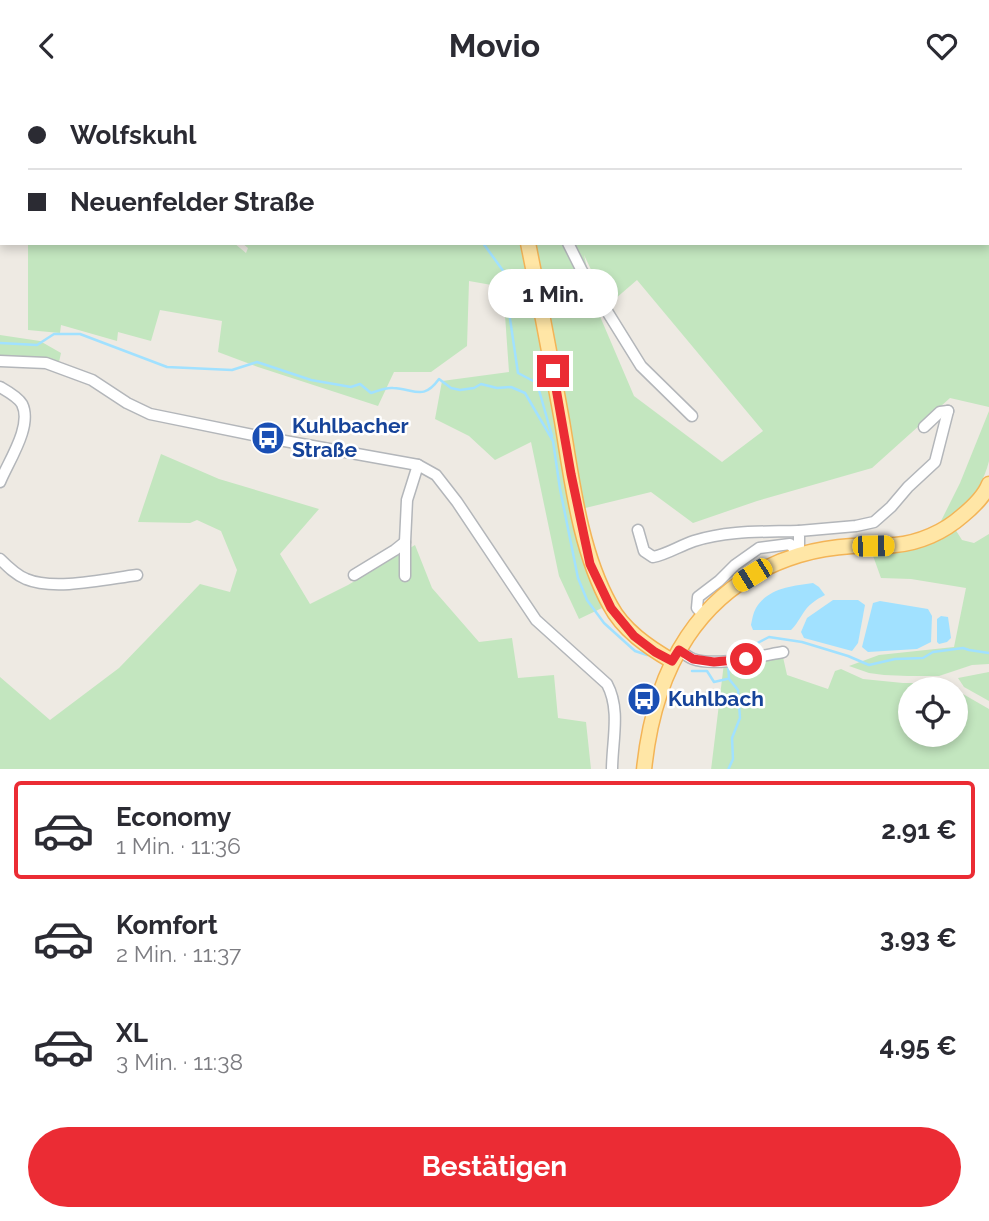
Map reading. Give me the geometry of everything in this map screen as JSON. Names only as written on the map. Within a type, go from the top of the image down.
[{"type":"main road","points":[[528,245],[590,564],[611,608],[634,636],[655,652],[675,656]]},
{"type":"main road","points":[[644,769],[646,745],[657,697],[675,656],[704,615],[733,587],[773,565],[799,555],[851,546],[895,545],[934,534],[953,524],[976,505],[989,484]]},
{"type":"street","points":[[569,245],[582,271],[641,366],[692,416]]},
{"type":"street","points":[[0,361],[46,363],[92,380],[127,403],[150,414],[418,465],[436,475],[536,620],[607,684],[613,694],[615,705],[612,769]]},
{"type":"street","points":[[0,387],[22,403],[25,419],[21,437],[4,463],[0,482]]},
{"type":"street","points":[[638,530],[644,551],[653,557],[667,555],[695,541],[733,532],[799,531],[874,522],[935,462],[948,411],[940,412],[924,427]]},
{"type":"street","points":[[405,576],[407,501],[418,465]]},
{"type":"street","points":[[799,531],[799,555]]},
{"type":"street","points":[[354,575],[405,542]]},
{"type":"street","points":[[704,615],[697,608],[698,597],[735,565],[760,548],[790,544],[799,555]]},
{"type":"street","points":[[0,559],[13,572],[28,580],[53,584],[137,575]]},
{"type":"street","points":[[675,656],[714,662],[783,652]]},
{"type":"green space","points":[[28,245],[236,245],[246,253],[248,248],[244,245],[989,245],[989,407],[950,398],[872,468],[757,501],[693,523],[651,492],[573,511],[588,575],[602,608],[579,619],[559,576],[531,442],[495,460],[469,436],[435,419],[442,381],[509,372],[503,287],[469,281],[467,346],[431,372],[394,372],[378,406],[218,352],[222,321],[160,310],[151,341],[118,332],[117,341],[61,325],[60,333],[28,330]],"holes":[[[584,255],[608,305],[637,280],[763,431],[722,462],[634,396],[596,307]]]},
{"type":"green space","points":[[0,335],[40,341],[61,353],[59,362],[46,359],[0,358]]},
{"type":"green space","points":[[989,411],[989,461],[986,471],[971,498],[957,512],[940,523],[960,483]]},
{"type":"green space","points":[[161,454],[219,479],[319,509],[280,554],[310,604],[415,545],[432,588],[479,642],[512,638],[518,678],[554,675],[558,718],[586,722],[591,769],[0,769],[0,677],[50,720],[119,668],[200,584],[230,592],[237,570],[221,531],[197,520],[190,523],[138,522]]},
{"type":"green space","points":[[955,529],[962,540],[974,543],[989,534],[989,664],[972,665],[939,676],[884,675],[849,666],[879,655],[954,647],[966,588],[911,579],[881,578],[872,553],[909,550],[939,539]]},
{"type":"green space","points":[[783,657],[787,675],[828,689],[835,671],[841,669],[863,679],[898,682],[898,747],[968,747],[968,697],[989,709],[989,769],[711,769],[724,663]]},
{"type":"green space","points":[[989,672],[989,701],[968,689],[968,677],[963,677]]},
{"type":"water","points":[[813,583],[825,595],[809,606],[791,630],[753,630],[751,625],[754,612],[767,596],[781,589]]},
{"type":"water","points":[[833,600],[858,600],[865,605],[858,643],[852,651],[804,638],[801,632],[807,618]]},
{"type":"water","points":[[880,601],[928,609],[932,616],[931,642],[917,649],[868,652],[862,647],[873,603]]},
{"type":"water","points":[[941,616],[948,617],[951,638],[939,644],[937,619]]},
{"type":"waterway","points":[[484,245],[514,286],[502,300],[509,312],[518,373],[537,383],[552,436]]},
{"type":"waterway","points":[[0,343],[37,345],[54,334],[80,334],[167,367],[232,370],[257,362],[311,380],[351,387],[360,384],[371,393],[390,388],[423,392],[439,379],[451,388],[460,390],[481,384],[497,388],[511,387],[525,393],[553,441],[578,578],[587,600],[604,623],[635,651],[647,655]]},
{"type":"waterway","points":[[729,656],[729,651],[738,653],[769,637],[802,642],[869,665],[895,659],[923,658],[933,652],[963,648],[989,653]]},
{"type":"waterway","points":[[728,663],[729,679],[738,690],[740,718],[732,738],[733,759],[728,769]]},
{"type":"waterway","points":[[692,671],[707,671],[714,682],[727,679]]},
{"type":"place","name":"Kuhlbacher Straße","points":[[268,438]]},
{"type":"place","name":"Kuhlbach","points":[[644,699]]},
{"type":"route","points":[[553,371],[590,564],[611,608],[634,636],[672,661],[679,650],[693,659],[714,662],[746,659]]}]
